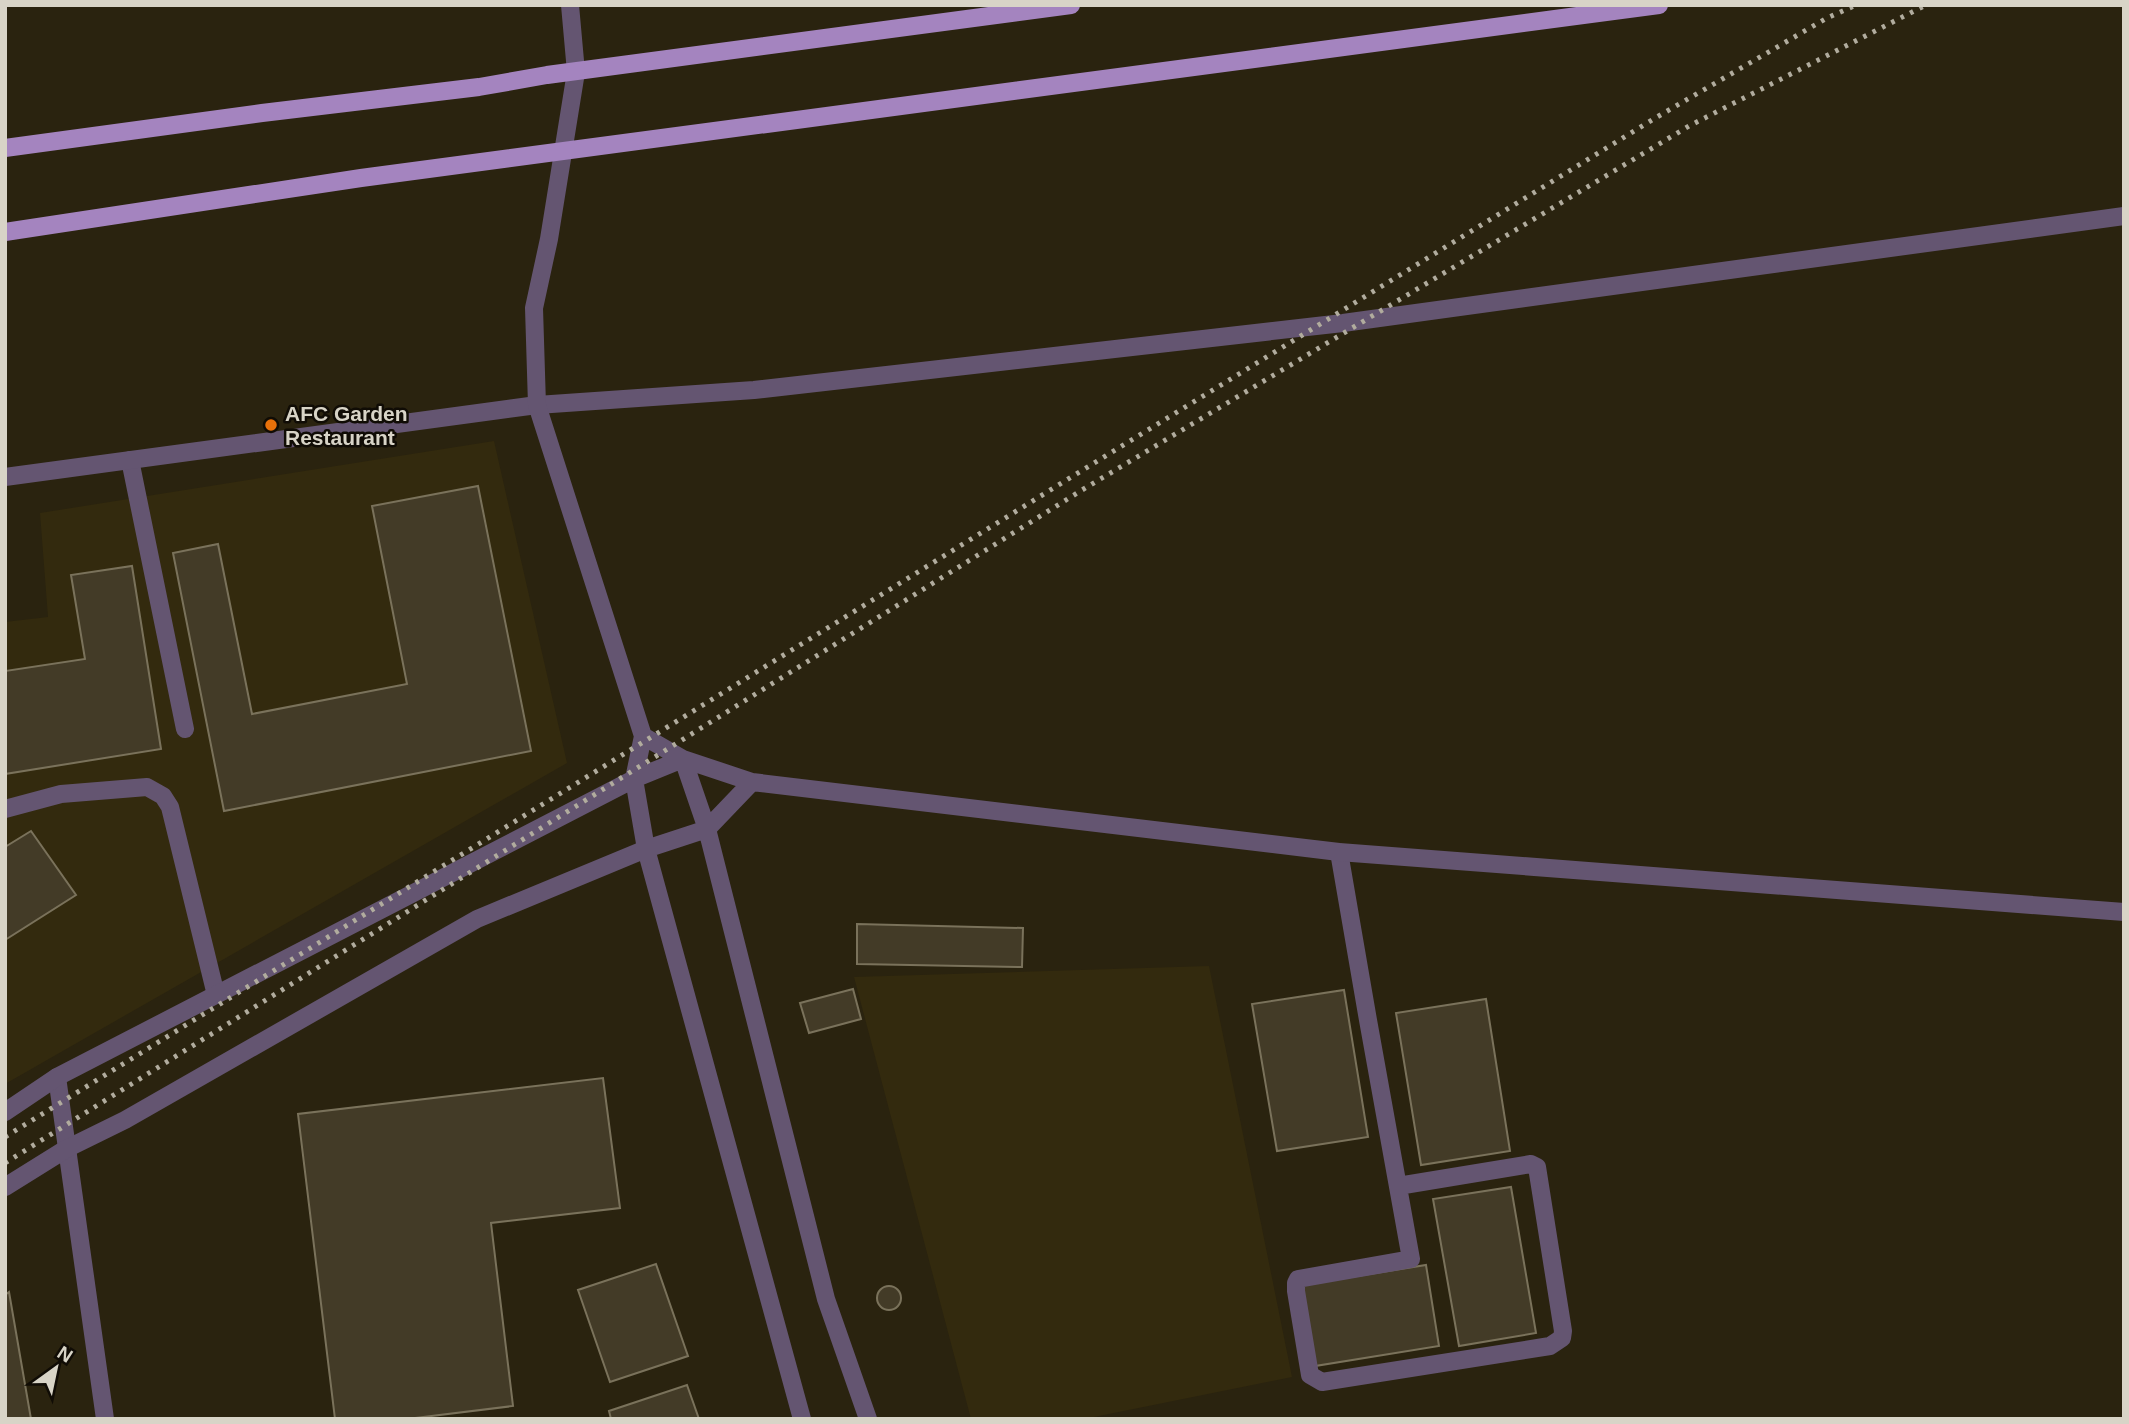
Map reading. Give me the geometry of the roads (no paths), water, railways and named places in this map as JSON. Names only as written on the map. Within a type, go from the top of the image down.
[{"type":"main road","points":[[5,148],[480,87],[1071,5]]},
{"type":"main road","points":[[5,232],[565,150],[1659,5]]},
{"type":"street","points":[[570,5],[576,72],[565,150],[534,308],[537,404],[643,736],[634,779],[646,849],[803,1419]]},
{"type":"street","points":[[5,477],[537,404],[754,390],[1343,323],[2124,216]]},
{"type":"street","points":[[130,460],[185,729]]},
{"type":"street","points":[[643,736],[682,759],[752,782],[1339,852],[2124,912]]},
{"type":"street","points":[[5,1112],[57,1077],[634,779],[682,759]]},
{"type":"street","points":[[682,759],[707,829],[826,1299],[868,1419]]},
{"type":"street","points":[[5,1187],[66,1149],[125,1120],[477,919],[646,849],[707,829],[752,782]]},
{"type":"street","points":[[5,809],[61,794],[147,787],[163,796],[170,807],[216,995]]},
{"type":"street","points":[[1339,852],[1398,1186],[1411,1259],[1303,1277],[1296,1283],[1310,1376],[1322,1382],[1550,1346],[1562,1338],[1537,1167],[1531,1164],[1398,1186]]},
{"type":"street","points":[[57,1077],[105,1419]]},
{"type":"railway","points":[[5,1137],[1657,117],[1827,18],[1856,5]]},
{"type":"railway","points":[[5,1163],[1082,490],[1689,126],[1926,5]]},
{"type":"place","name":"AFC Garden Restaurant","points":[[271,425]]}]
